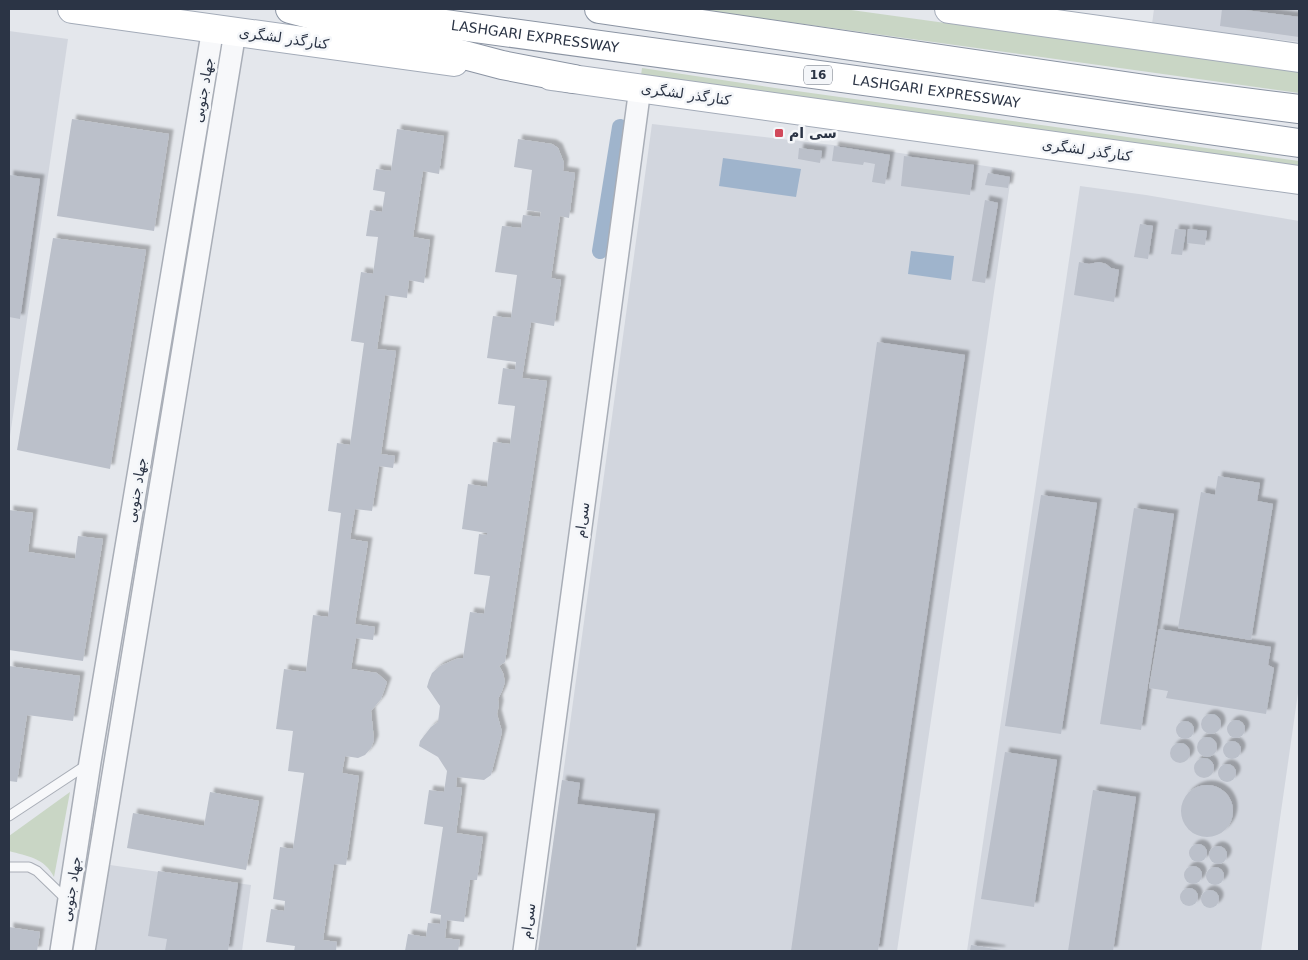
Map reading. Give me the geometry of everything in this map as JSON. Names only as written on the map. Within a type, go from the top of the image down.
[{"type":"main road","name":"کنارگذر لشگری","points":[[72,9],[1299,180]]},
{"type":"main road","points":[[290,9],[502,65],[574,79]]},
{"type":"main road","name":"LASHGARI EXPRESSWAY","points":[[336,9],[951,93],[1299,143]]},
{"type":"main road","points":[[598,9],[1159,91],[1299,109]]},
{"type":"main road","points":[[948,9],[1299,58]]},
{"type":"street","name":"جهاد جنوبی","points":[[62,951],[90,762],[224,30]]},
{"type":"street","name":"جهاد جنوبی","points":[[84,951],[224,30]]},
{"type":"street","name":"سی‌ام","points":[[524,951],[640,88]]},
{"type":"lane","points":[[9,816],[90,762]]},
{"type":"lane","points":[[9,867],[29,867],[37,871],[70,902]]},
{"type":"shaded area","points":[[1154,9],[1299,9],[1299,42],[1152,24]]},
{"type":"shaded area","points":[[9,31],[68,39],[9,443]]},
{"type":"shaded area","points":[[652,124],[893,152],[1012,170],[897,951],[539,951]]},
{"type":"shaded area","points":[[1080,186],[1146,195],[1299,221],[1299,686],[1261,951],[967,951]]},
{"type":"shaded area","points":[[110,865],[251,885],[242,951],[93,951]]},
{"type":"green space","points":[[696,9],[844,9],[1299,72],[1299,93]]},
{"type":"green space","points":[[642,68],[1299,161],[1299,174],[640,83]]},
{"type":"green space","points":[[70,792],[54,877],[41,862],[29,856],[9,851],[9,836]]},
{"type":"water","points":[[723,158],[801,169],[796,197],[719,186]]},
{"type":"water","points":[[911,251],[954,256],[951,280],[908,274]]},
{"type":"building","points":[[1222,9],[1237,9],[1299,17],[1299,37],[1220,26]]},
{"type":"building","points":[[72,119],[169,134],[154,231],[57,216]]},
{"type":"building","points":[[397,129],[444,136],[439,174],[423,171],[413,237],[430,240],[424,283],[409,280],[407,298],[385,295],[377,349],[396,351],[381,454],[395,456],[393,468],[379,466],[372,511],[355,509],[350,539],[368,542],[355,624],[375,627],[373,640],[356,638],[351,669],[377,673],[387,682],[381,699],[371,711],[374,740],[371,748],[365,755],[358,758],[345,756],[342,773],[359,776],[346,865],[334,864],[323,940],[337,942],[336,951],[294,951],[295,946],[266,942],[271,909],[284,911],[285,901],[273,899],[280,847],[293,849],[304,773],[288,771],[293,731],[276,729],[284,669],[306,672],[313,615],[328,617],[341,513],[328,511],[337,443],[350,445],[364,343],[351,341],[361,272],[373,274],[378,237],[366,236],[370,210],[382,212],[385,192],[373,190],[376,169],[391,171]]},
{"type":"building","points":[[518,139],[552,144],[558,148],[564,163],[563,171],[575,173],[569,218],[560,216],[551,278],[561,280],[554,326],[531,322],[522,378],[547,381],[505,662],[499,666],[505,682],[498,699],[497,714],[502,732],[491,775],[484,780],[457,777],[456,787],[462,788],[456,833],[483,837],[477,880],[470,880],[464,922],[447,920],[445,938],[460,940],[458,951],[405,951],[408,934],[426,937],[428,923],[440,924],[441,915],[430,913],[443,827],[424,824],[429,790],[444,792],[447,771],[438,757],[419,746],[420,741],[431,727],[438,722],[440,706],[427,687],[432,673],[440,666],[463,658],[470,612],[484,614],[490,576],[474,574],[479,534],[487,535],[487,533],[462,529],[468,484],[487,487],[493,442],[510,444],[515,406],[498,404],[503,368],[515,370],[516,362],[487,358],[493,316],[511,318],[517,275],[495,272],[502,226],[521,228],[523,215],[540,217],[541,212],[527,210],[532,170],[514,167]]},
{"type":"building","points":[[834,146],[890,155],[885,184],[872,182],[875,164],[864,162],[863,165],[832,161]]},
{"type":"building","points":[[799,148],[822,151],[820,163],[798,159]]},
{"type":"building","points":[[904,156],[974,165],[970,195],[901,186]]},
{"type":"building","points":[[988,173],[1010,177],[1008,188],[985,185]]},
{"type":"building","points":[[9,175],[40,179],[20,319],[9,317]]},
{"type":"building","points":[[985,200],[998,203],[985,283],[972,281]]},
{"type":"building","points":[[1140,224],[1153,226],[1148,259],[1134,257]]},
{"type":"building","points":[[1175,229],[1186,230],[1182,255],[1171,254]]},
{"type":"building","points":[[1188,229],[1207,231],[1205,245],[1187,243]]},
{"type":"building","points":[[53,238],[146,250],[110,469],[17,450]]},
{"type":"building","points":[[1079,262],[1089,264],[1099,262],[1119,270],[1114,302],[1074,295]]},
{"type":"building","points":[[877,342],[965,355],[878,951],[791,951]]},
{"type":"building","points":[[1218,476],[1260,483],[1257,501],[1273,504],[1251,640],[1178,628],[1201,492],[1215,495]]},
{"type":"building","points":[[1041,495],[1097,503],[1061,734],[1005,726]]},
{"type":"building","points":[[1134,508],[1174,514],[1141,730],[1100,724]]},
{"type":"building","points":[[9,510],[33,513],[28,552],[75,559],[78,536],[103,539],[83,661],[9,650]]},
{"type":"building","points":[[1159,629],[1271,647],[1268,665],[1274,668],[1266,714],[1166,698],[1168,691],[1149,688]]},
{"type":"building","points":[[9,666],[80,676],[73,721],[27,715],[17,782],[9,781]]},
{"type":"building","points":[[1211,714],[1218,717],[1221,724],[1218,731],[1211,734],[1204,731],[1201,724],[1204,717]]},
{"type":"building","points":[[1232,720],[1240,720],[1245,725],[1243,736],[1232,738],[1227,733],[1227,725]]},
{"type":"building","points":[[1181,721],[1189,721],[1194,726],[1192,737],[1181,739],[1176,734],[1176,726]]},
{"type":"building","points":[[1207,737],[1214,740],[1217,747],[1214,754],[1207,757],[1200,754],[1197,747],[1200,740]]},
{"type":"building","points":[[1232,741],[1238,744],[1241,750],[1238,756],[1232,759],[1226,756],[1223,750],[1226,744]]},
{"type":"building","points":[[1180,743],[1187,746],[1190,753],[1187,760],[1180,763],[1173,760],[1170,753],[1173,746]]},
{"type":"building","points":[[1005,752],[1057,760],[1034,907],[981,899]]},
{"type":"building","points":[[1204,758],[1211,761],[1214,768],[1211,775],[1204,778],[1197,775],[1194,768],[1197,761]]},
{"type":"building","points":[[1227,764],[1233,767],[1236,773],[1233,779],[1227,782],[1221,779],[1218,773],[1221,767]]},
{"type":"building","points":[[562,780],[580,783],[577,804],[655,814],[636,951],[538,951]]},
{"type":"building","points":[[1207,785],[1217,787],[1225,793],[1231,801],[1233,811],[1231,821],[1225,829],[1217,835],[1207,837],[1197,835],[1189,829],[1183,821],[1181,811],[1183,801],[1189,793],[1197,787]]},
{"type":"building","points":[[1093,790],[1136,797],[1113,951],[1068,951]]},
{"type":"building","points":[[210,792],[259,801],[246,870],[127,848],[133,813],[204,826]]},
{"type":"building","points":[[1198,844],[1204,847],[1207,853],[1204,859],[1198,862],[1192,859],[1189,853],[1192,847]]},
{"type":"building","points":[[1218,846],[1226,851],[1227,855],[1222,863],[1218,864],[1210,859],[1209,855],[1214,847]]},
{"type":"building","points":[[1189,866],[1197,866],[1202,871],[1200,882],[1189,884],[1184,879],[1184,871]]},
{"type":"building","points":[[1215,867],[1221,870],[1224,876],[1221,882],[1215,885],[1209,882],[1206,876],[1209,870]]},
{"type":"building","points":[[158,871],[238,883],[228,951],[165,951],[167,939],[148,936]]},
{"type":"building","points":[[1189,888],[1195,891],[1198,897],[1195,903],[1189,906],[1183,903],[1180,897],[1183,891]]},
{"type":"building","points":[[1206,890],[1214,890],[1219,895],[1217,906],[1206,908],[1201,903],[1201,895]]},
{"type":"building","points":[[9,927],[40,932],[37,951],[9,951]]},
{"type":"building","points":[[971,945],[1001,950],[1001,951],[970,951]]},
{"type":"waterway","points":[[600,251],[620,127]]},
{"type":"place","name":"سی ام","points":[[779,133]]}]
